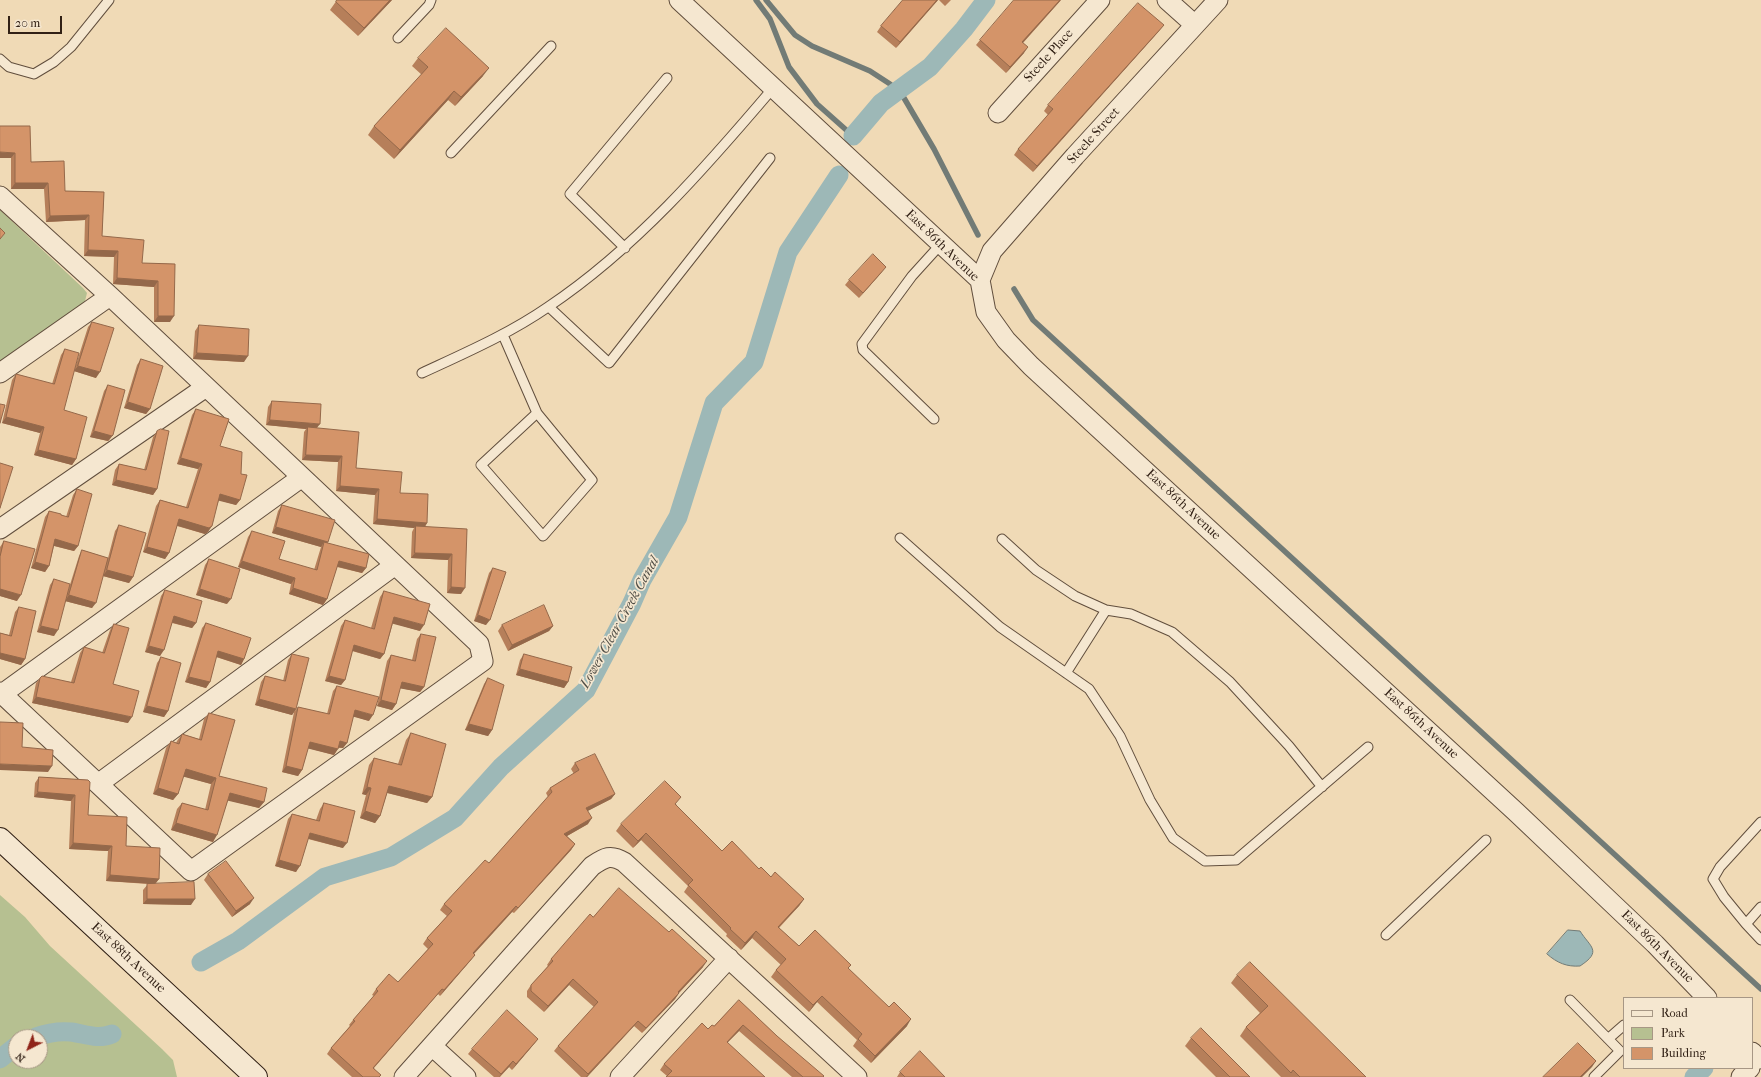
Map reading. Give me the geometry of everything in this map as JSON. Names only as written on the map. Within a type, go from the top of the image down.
[{"type":"main road","name":"East 88th Avenue","points":[[0,839],[243,1073]]},
{"type":"street","name":"East 86th Avenue","points":[[679,0],[980,280],[986,312],[1006,340],[1031,366],[1516,812],[1655,944],[1707,997]]},
{"type":"street","name":"Steele Place","points":[[998,113],[1100,0]]},
{"type":"street","points":[[1167,0],[1195,25]]},
{"type":"street","name":"Steele Street","points":[[980,280],[992,251],[1075,156],[1218,0]]},
{"type":"street","points":[[0,196],[110,296],[206,387],[302,477],[479,644],[483,661],[191,871],[1,693],[302,477]]},
{"type":"street","points":[[0,374],[110,296]]},
{"type":"street","points":[[0,529],[206,387]]},
{"type":"street","points":[[98,784],[395,565]]},
{"type":"street","points":[[404,1077],[592,866],[602,859],[615,857],[624,862],[729,958],[848,1074]]},
{"type":"street","points":[[620,1077],[729,958]]},
{"type":"street","points":[[432,1046],[466,1077]]},
{"type":"street","points":[[1741,1077],[1748,1069]]},
{"type":"lane","points":[[0,59],[9,67],[34,74],[54,62],[71,47],[109,0]]},
{"type":"lane","points":[[398,38],[429,5],[431,0]]},
{"type":"lane","points":[[451,153],[551,46]]},
{"type":"lane","points":[[625,248],[570,194],[667,78]]},
{"type":"lane","points":[[422,373],[503,335],[549,307],[625,248],[707,165],[774,87]]},
{"type":"lane","points":[[549,307],[608,363],[770,158]]},
{"type":"lane","points":[[934,419],[863,350],[862,344],[912,276],[941,244]]},
{"type":"lane","points":[[503,335],[537,413],[592,480],[543,536],[481,465],[537,413]]},
{"type":"lane","points":[[900,538],[1000,627],[1089,688],[1120,736],[1150,800],[1173,838],[1205,861],[1236,860],[1368,747]]},
{"type":"lane","points":[[1002,539],[1036,570],[1075,596],[1106,610],[1131,614],[1172,632],[1230,682],[1289,746],[1322,787]]},
{"type":"lane","points":[[1066,673],[1106,610]]},
{"type":"lane","points":[[1761,822],[1720,867],[1713,879],[1724,897],[1761,940]]},
{"type":"lane","points":[[1386,935],[1486,840]]},
{"type":"lane","points":[[1746,924],[1761,907]]},
{"type":"lane","points":[[1570,1000],[1620,1051],[1594,1077]]},
{"type":"lane","points":[[1608,1039],[1623,1026]]},
{"type":"green space","points":[[0,210],[87,293],[85,301],[79,308],[0,364]]},
{"type":"green space","points":[[0,895],[25,917],[50,946],[173,1060],[177,1077],[0,1077]]},
{"type":"water","points":[[1568,930],[1580,931],[1592,949],[1593,953],[1591,956],[1580,966],[1562,964],[1547,954]]},
{"type":"building","points":[[337,0],[390,0],[364,28],[336,2]]},
{"type":"building","points":[[903,0],[937,0],[900,42],[881,26]]},
{"type":"building","points":[[1014,0],[1060,0],[1022,42],[1028,47],[1010,67],[980,40]]},
{"type":"building","points":[[1138,3],[1164,25],[1037,166],[1018,149],[1053,109],[1048,105]]},
{"type":"building","points":[[446,28],[489,68],[461,97],[454,91],[400,150],[374,126],[428,67],[418,58]]},
{"type":"building","points":[[0,126],[30,126],[31,162],[64,161],[65,191],[104,192],[102,236],[144,240],[142,263],[175,264],[174,316],[158,316],[158,281],[117,278],[118,251],[88,250],[89,215],[50,216],[48,183],[15,183],[15,153],[0,152]]},
{"type":"building","points":[[0,228],[5,233],[0,239]]},
{"type":"building","points":[[873,254],[886,267],[863,293],[849,280]]},
{"type":"building","points":[[92,322],[114,328],[100,372],[78,366]]},
{"type":"building","points":[[199,325],[249,329],[248,356],[197,353]]},
{"type":"building","points":[[65,349],[79,353],[64,410],[87,417],[76,459],[38,450],[44,427],[6,417],[16,374],[54,384]]},
{"type":"building","points":[[141,359],[163,366],[150,409],[128,402]]},
{"type":"building","points":[[108,385],[125,390],[112,436],[94,431]]},
{"type":"building","points":[[272,401],[321,404],[320,424],[270,420]]},
{"type":"building","points":[[0,404],[5,405],[0,423]]},
{"type":"building","points":[[196,409],[229,419],[220,446],[242,452],[241,474],[247,475],[240,500],[220,494],[212,526],[209,528],[179,519],[169,553],[147,547],[160,500],[188,508],[202,464],[181,458]]},
{"type":"building","points":[[308,427],[359,432],[356,468],[402,472],[400,493],[428,494],[427,523],[377,519],[379,489],[340,486],[342,456],[306,455]]},
{"type":"building","points":[[161,429],[169,431],[157,489],[116,480],[119,464],[146,470],[157,431]]},
{"type":"building","points":[[0,463],[13,467],[0,508]]},
{"type":"building","points":[[77,489],[92,494],[78,546],[55,539],[49,566],[35,562],[49,511],[68,517]]},
{"type":"building","points":[[282,505],[335,520],[328,542],[276,527]]},
{"type":"building","points":[[119,525],[146,533],[133,577],[107,570]]},
{"type":"building","points":[[416,526],[467,529],[465,588],[451,587],[452,554],[415,553]]},
{"type":"building","points":[[252,531],[285,541],[279,559],[317,570],[324,542],[369,554],[366,568],[339,561],[327,599],[293,588],[295,578],[242,561]]},
{"type":"building","points":[[4,541],[35,549],[21,595],[0,589],[0,557]]},
{"type":"building","points":[[82,550],[108,558],[96,603],[69,595]]},
{"type":"building","points":[[209,559],[240,569],[231,599],[200,589]]},
{"type":"building","points":[[493,568],[506,572],[490,620],[478,615]]},
{"type":"building","points":[[54,579],[70,584],[58,630],[41,626]]},
{"type":"building","points":[[165,590],[202,601],[196,623],[174,616],[164,650],[149,646]]},
{"type":"building","points":[[384,591],[430,604],[424,625],[394,617],[384,654],[354,645],[345,680],[329,676],[345,620],[374,629]]},
{"type":"building","points":[[544,605],[553,626],[512,645],[502,625]]},
{"type":"building","points":[[19,607],[36,611],[25,659],[0,653],[0,633],[11,636]]},
{"type":"building","points":[[206,623],[251,638],[244,659],[218,651],[210,682],[189,677]]},
{"type":"building","points":[[114,624],[129,628],[113,684],[139,691],[132,717],[36,697],[40,678],[42,676],[74,683],[84,647],[104,653]]},
{"type":"building","points":[[421,634],[436,637],[424,687],[402,682],[396,704],[381,700],[391,655],[415,661]]},
{"type":"building","points":[[292,654],[309,658],[296,709],[259,699],[265,676],[285,681]]},
{"type":"building","points":[[524,654],[572,667],[568,682],[520,669]]},
{"type":"building","points":[[161,657],[181,663],[168,711],[147,706]]},
{"type":"building","points":[[488,678],[504,685],[492,730],[469,724]]},
{"type":"building","points":[[337,686],[379,697],[373,715],[355,710],[347,743],[340,741],[338,749],[310,742],[302,770],[286,766],[298,707],[329,714]]},
{"type":"building","points":[[209,713],[235,720],[219,776],[267,788],[264,802],[230,793],[217,835],[176,823],[182,803],[208,810],[216,778],[186,769],[178,794],[158,788],[171,741],[179,744],[182,734],[201,740]]},
{"type":"building","points":[[0,722],[23,723],[22,747],[53,750],[52,766],[0,764]]},
{"type":"building","points":[[411,733],[446,744],[432,797],[389,786],[380,816],[365,811],[371,788],[367,787],[374,758],[401,765]]},
{"type":"building","points":[[595,754],[615,794],[586,808],[592,818],[564,834],[575,844],[518,908],[516,906],[473,953],[475,955],[444,990],[442,989],[373,1068],[381,1075],[379,1077],[363,1077],[331,1048],[355,1021],[353,1020],[378,991],[376,989],[389,974],[398,982],[433,944],[427,938],[452,911],[444,904],[485,860],[489,863],[552,792],[550,788],[579,770],[575,763]]},
{"type":"building","points":[[39,777],[88,780],[90,782],[88,815],[127,817],[126,846],[160,848],[159,879],[110,875],[112,846],[73,843],[75,795],[38,792]]},
{"type":"building","points":[[665,781],[681,797],[675,804],[722,851],[732,841],[759,869],[761,867],[771,877],[775,872],[804,899],[778,927],[799,946],[815,930],[851,965],[848,968],[889,1007],[894,1002],[911,1019],[875,1056],[858,1039],[862,1034],[822,996],[813,1005],[776,970],[786,959],[756,931],[745,943],[688,885],[693,880],[646,833],[638,841],[621,824]]},
{"type":"building","points":[[324,803],[355,811],[347,843],[310,833],[300,866],[279,860],[292,814],[319,821]]},
{"type":"building","points":[[226,861],[254,898],[236,911],[208,874]]},
{"type":"building","points":[[194,882],[195,899],[147,899],[147,884]]},
{"type":"building","points":[[619,888],[669,932],[672,929],[707,961],[646,1028],[638,1021],[588,1074],[558,1046],[598,1002],[573,979],[548,1006],[531,991],[531,985],[553,961],[551,959],[590,914],[593,917]]},
{"type":"building","points":[[1250,962],[1366,1077],[1300,1077],[1293,1070],[1291,1073],[1246,1027],[1268,1006],[1237,975]]},
{"type":"building","points":[[739,1000],[777,1036],[824,1076],[803,1077],[743,1025],[727,1042],[765,1077],[666,1077],[672,1071],[664,1064],[702,1023],[708,1029],[712,1025],[714,1026]]},
{"type":"building","points":[[507,1010],[538,1039],[516,1064],[513,1061],[501,1074],[472,1049]]},
{"type":"building","points":[[1201,1028],[1250,1077],[1230,1077],[1191,1038]]},
{"type":"building","points":[[1578,1043],[1596,1061],[1580,1077],[1543,1077]]},
{"type":"building","points":[[920,1051],[945,1077],[905,1077],[900,1072]]},
{"type":"waterway","points":[[756,0],[770,19],[789,67],[817,104],[853,136]]},
{"type":"waterway","name":"Lower Clear Creek Canal","points":[[766,0],[795,35],[812,46],[870,71],[890,84],[904,98],[934,149],[978,235]]},
{"type":"waterway","name":"Lower Clear Creek Canal","points":[[853,136],[881,103],[930,67],[964,29],[986,0]]},
{"type":"waterway","name":"Lower Clear Creek Canal","points":[[201,962],[238,941],[325,877],[391,857],[455,818],[501,767],[586,690],[632,603],[642,580],[678,517],[714,403],[754,362],[788,252],[839,175]]},
{"type":"waterway","points":[[1014,289],[1033,320],[1761,989]]},
{"type":"waterway","name":"Lower Clear Creek Canal","points":[[48,1033],[71,1032],[97,1037],[112,1034]]},
{"type":"waterway","name":"Lower Clear Creek Canal","points":[[0,1059],[8,1052]]},
{"type":"waterway","points":[[1694,1077],[1703,1069]]}]
